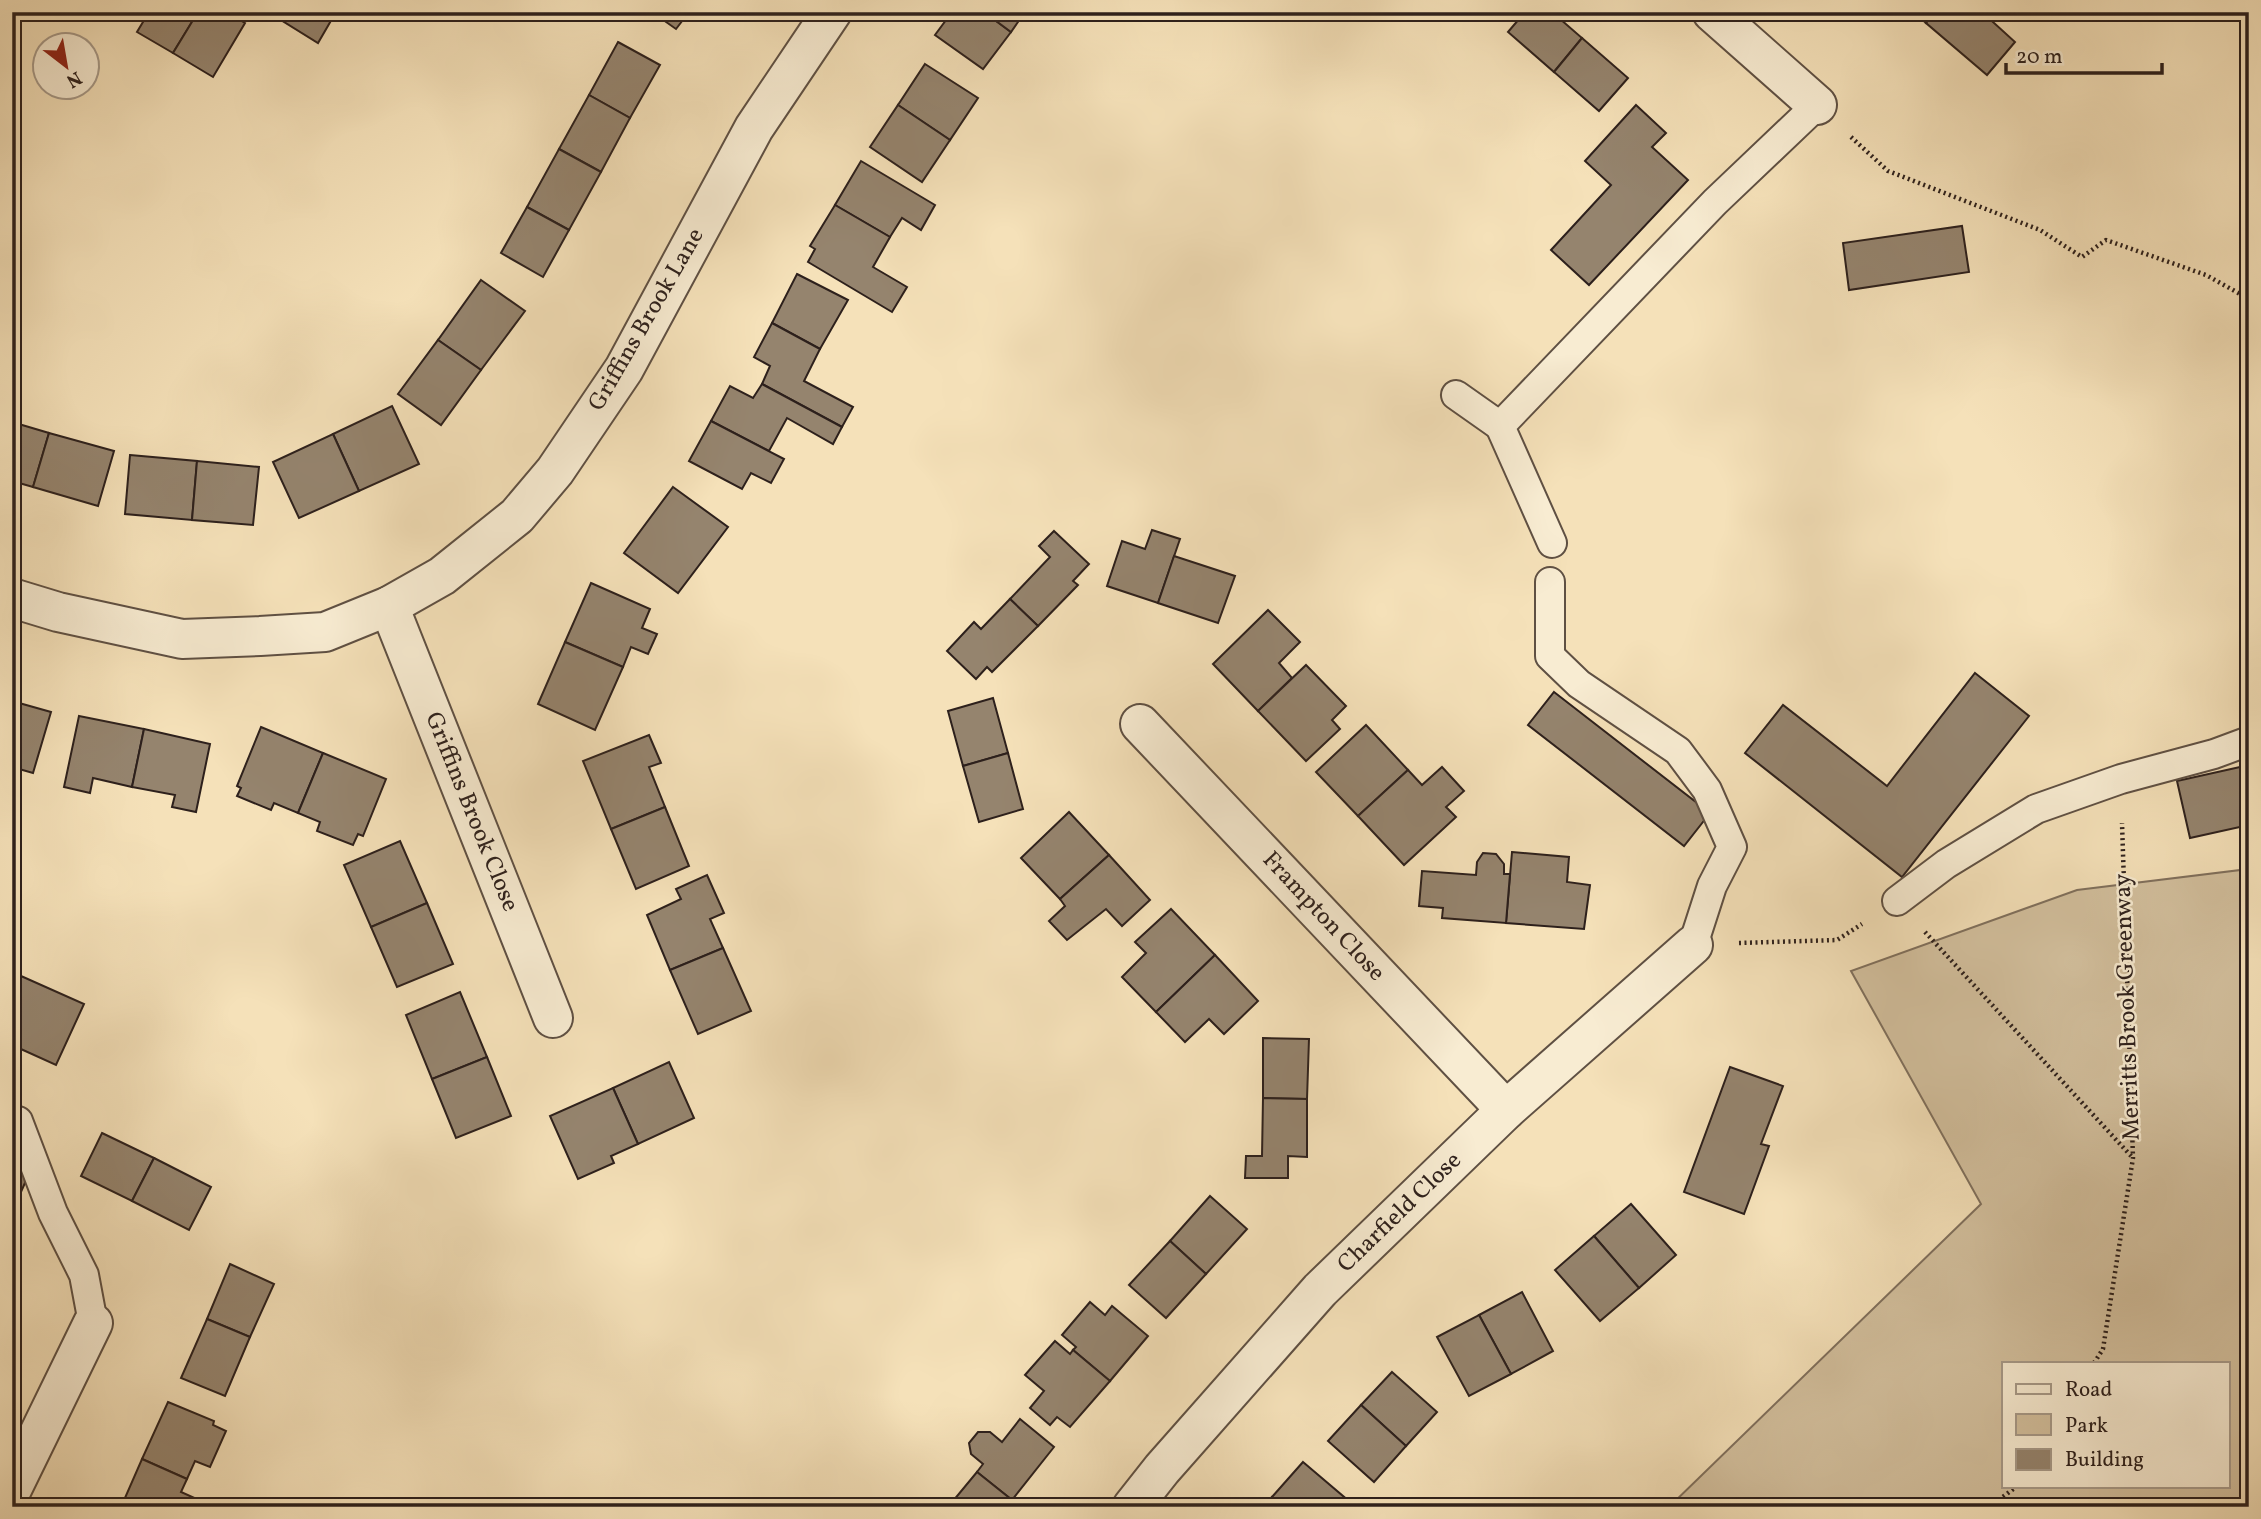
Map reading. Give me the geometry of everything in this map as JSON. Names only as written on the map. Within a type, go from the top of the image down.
[{"type":"street","name":"Griffins Brook Lane","points":[[12,598],[58,612],[182,639],[325,632],[389,606],[442,576],[517,516],[555,471],[624,369],[754,128],[832,12]]},
{"type":"street","points":[[1712,12],[1817,105]]},
{"type":"street","name":"Griffins Brook Close","points":[[389,606],[553,1018]]},
{"type":"street","name":"Frampton Close","points":[[1140,724],[1506,1110]]},
{"type":"street","name":"Charfield Close","points":[[1132,1507],[1161,1469],[1320,1290],[1506,1110],[1693,945]]},
{"type":"street","points":[[12,1489],[93,1323]]},
{"type":"lane","points":[[1500,426],[1714,202],[1817,105]]},
{"type":"lane","points":[[1456,395],[1500,426],[1552,543]]},
{"type":"lane","points":[[1550,583],[1550,656],[1579,684],[1678,751],[1707,790],[1732,847],[1713,886],[1693,945]]},
{"type":"lane","points":[[1897,901],[1947,864],[2036,809],[2121,779],[2214,754],[2249,741]]},
{"type":"lane","points":[[18,1121],[53,1213],[83,1275],[93,1323]]},
{"type":"path","points":[[1817,105],[1888,171],[2040,230],[2082,257],[2106,240],[2206,275],[2249,299]]},
{"type":"path","name":"Merritts Brook Greenway","points":[[2095,1362],[2103,1349],[2133,1158],[2121,779]]},
{"type":"path","points":[[1693,945],[1837,940],[1897,901],[2133,1158]]},
{"type":"path","points":[[1990,1507],[2014,1488]]},
{"type":"green space","points":[[2249,869],[2249,1507],[1669,1507],[1981,1204],[1851,971],[2077,890]]},
{"type":"building","points":[[149,12],[198,12],[173,53],[137,32]]},
{"type":"building","points":[[198,12],[226,12],[245,23],[213,77],[173,53]]},
{"type":"building","points":[[268,12],[336,12],[318,43]]},
{"type":"building","points":[[652,12],[689,12],[676,29]]},
{"type":"building","points":[[952,12],[984,12],[1011,32],[983,69],[935,35]]},
{"type":"building","points":[[984,12],[1025,12],[1011,32]]},
{"type":"building","points":[[1525,12],[1552,12],[1582,38],[1554,72],[1508,32]]},
{"type":"building","points":[[1914,12],[1935,12],[1926,23]]},
{"type":"building","points":[[1935,12],[1982,12],[2015,42],[1987,75],[1926,23]]},
{"type":"building","points":[[1582,38],[1628,78],[1599,111],[1554,72]]},
{"type":"building","points":[[618,42],[660,65],[630,118],[589,95]]},
{"type":"building","points":[[925,64],[978,98],[950,140],[898,105]]},
{"type":"building","points":[[589,95],[630,118],[601,172],[559,149]]},
{"type":"building","points":[[898,105],[950,140],[922,182],[870,147]]},
{"type":"building","points":[[1636,105],[1666,133],[1652,147],[1688,180],[1589,285],[1551,250],[1611,185],[1585,161]]},
{"type":"building","points":[[559,149],[601,172],[569,230],[527,207]]},
{"type":"building","points":[[861,161],[935,205],[921,230],[902,218],[890,237],[835,205]]},
{"type":"building","points":[[835,205],[890,237],[873,267],[907,287],[892,312],[808,262],[815,249],[810,246]]},
{"type":"building","points":[[527,207],[569,230],[543,277],[501,253]]},
{"type":"building","points":[[1962,226],[1969,272],[1849,290],[1843,243]]},
{"type":"building","points":[[797,274],[848,300],[820,349],[772,323]]},
{"type":"building","points":[[481,280],[525,311],[481,370],[438,340]]},
{"type":"building","points":[[772,323],[820,349],[804,381],[853,407],[842,427],[762,384],[770,366],[754,357]]},
{"type":"building","points":[[438,340],[481,370],[441,425],[398,394]]},
{"type":"building","points":[[762,384],[842,427],[833,444],[787,418],[769,451],[711,421],[730,386],[753,398]]},
{"type":"building","points":[[392,406],[419,464],[359,491],[333,434]]},
{"type":"building","points":[[711,421],[784,459],[771,483],[751,473],[742,489],[689,461]]},
{"type":"building","points":[[12,422],[49,433],[33,487],[12,481]]},
{"type":"building","points":[[49,433],[114,451],[98,506],[33,487]]},
{"type":"building","points":[[333,434],[359,491],[299,518],[273,462]]},
{"type":"building","points":[[130,455],[197,461],[192,520],[125,514]]},
{"type":"building","points":[[197,461],[259,467],[253,525],[192,520]]},
{"type":"building","points":[[673,487],[728,527],[678,593],[624,553]]},
{"type":"building","points":[[1152,530],[1180,539],[1158,603],[1107,586],[1122,541],[1145,549]]},
{"type":"building","points":[[1054,531],[1089,564],[1073,581],[1078,585],[1038,626],[1010,599],[1050,557],[1039,546]]},
{"type":"building","points":[[1174,556],[1235,576],[1218,623],[1158,603]]},
{"type":"building","points":[[591,583],[650,609],[642,628],[657,634],[648,654],[631,647],[623,667],[565,642]]},
{"type":"building","points":[[1010,599],[1038,626],[992,672],[987,667],[976,679],[947,651],[974,622],[981,629]]},
{"type":"building","points":[[1268,610],[1300,642],[1279,663],[1292,678],[1258,711],[1213,664]]},
{"type":"building","points":[[565,642],[623,667],[595,730],[538,704]]},
{"type":"building","points":[[1306,665],[1346,706],[1332,720],[1340,729],[1306,761],[1258,711]]},
{"type":"building","points":[[1975,673],[2029,716],[1902,877],[1745,753],[1783,705],[1887,786]]},
{"type":"building","points":[[1554,692],[1710,813],[1684,846],[1528,725]]},
{"type":"building","points":[[993,698],[1008,753],[963,766],[948,711]]},
{"type":"building","points":[[12,701],[51,712],[33,773],[12,767]]},
{"type":"building","points":[[79,716],[144,729],[132,787],[93,778],[90,793],[64,787]]},
{"type":"building","points":[[1366,725],[1408,770],[1358,816],[1316,772]]},
{"type":"building","points":[[261,727],[323,753],[298,813],[274,803],[271,810],[237,796],[241,788],[237,786]]},
{"type":"building","points":[[144,729],[210,744],[196,812],[172,807],[175,795],[132,787]]},
{"type":"building","points":[[649,735],[661,763],[649,767],[665,807],[611,829],[583,761]]},
{"type":"building","points":[[323,753],[386,779],[363,836],[358,834],[353,845],[317,831],[320,822],[298,813]]},
{"type":"building","points":[[1008,753],[1023,809],[979,822],[963,766]]},
{"type":"building","points":[[2249,765],[2249,825],[2190,838],[2177,781]]},
{"type":"building","points":[[1442,767],[1464,791],[1446,807],[1456,817],[1404,865],[1358,816],[1408,770],[1422,785]]},
{"type":"building","points":[[665,807],[689,866],[636,889],[611,829]]},
{"type":"building","points":[[1069,812],[1109,855],[1060,899],[1021,858]]},
{"type":"building","points":[[400,841],[427,903],[371,927],[344,865]]},
{"type":"building","points":[[1512,852],[1569,857],[1567,882],[1590,885],[1584,929],[1506,923]]},
{"type":"building","points":[[1483,853],[1496,854],[1504,864],[1504,874],[1510,874],[1506,923],[1442,918],[1443,908],[1419,906],[1422,871],[1476,875],[1477,862]]},
{"type":"building","points":[[1109,855],[1150,900],[1122,926],[1106,909],[1067,940],[1049,921],[1065,906],[1060,899]]},
{"type":"building","points":[[707,875],[724,913],[710,919],[723,948],[670,970],[647,915],[681,899],[676,889]]},
{"type":"building","points":[[427,903],[453,964],[397,987],[371,927]]},
{"type":"building","points":[[1171,909],[1215,955],[1156,1012],[1122,977],[1146,953],[1135,942]]},
{"type":"building","points":[[723,948],[751,1011],[698,1034],[670,970]]},
{"type":"building","points":[[1215,955],[1258,1001],[1224,1034],[1209,1019],[1185,1042],[1156,1012]]},
{"type":"building","points":[[12,972],[84,1004],[56,1065],[12,1045]]},
{"type":"building","points":[[460,992],[487,1057],[432,1079],[406,1015]]},
{"type":"building","points":[[1263,1038],[1309,1039],[1307,1099],[1263,1098]]},
{"type":"building","points":[[487,1057],[511,1116],[456,1138],[432,1079]]},
{"type":"building","points":[[669,1062],[694,1118],[638,1144],[613,1088]]},
{"type":"building","points":[[1730,1067],[1783,1086],[1761,1144],[1769,1146],[1744,1214],[1684,1192]]},
{"type":"building","points":[[613,1088],[638,1144],[611,1156],[614,1163],[578,1179],[550,1116]]},
{"type":"building","points":[[1263,1098],[1307,1099],[1307,1157],[1288,1156],[1288,1178],[1245,1178],[1246,1156],[1262,1156]]},
{"type":"building","points":[[102,1133],[154,1158],[132,1201],[81,1176]]},
{"type":"building","points":[[154,1158],[211,1187],[189,1230],[132,1201]]},
{"type":"building","points":[[12,1166],[29,1174],[12,1212]]},
{"type":"building","points":[[1210,1196],[1247,1229],[1206,1274],[1170,1241]]},
{"type":"building","points":[[1631,1204],[1676,1255],[1639,1288],[1594,1236]]},
{"type":"building","points":[[1594,1236],[1639,1288],[1600,1321],[1555,1270]]},
{"type":"building","points":[[1170,1241],[1206,1274],[1166,1318],[1129,1285]]},
{"type":"building","points":[[230,1264],[274,1284],[250,1337],[207,1319]]},
{"type":"building","points":[[1522,1292],[1553,1351],[1511,1374],[1479,1315]]},
{"type":"building","points":[[1090,1302],[1105,1315],[1112,1306],[1148,1336],[1110,1381],[1073,1350],[1076,1347],[1062,1335]]},
{"type":"building","points":[[1479,1315],[1511,1374],[1469,1396],[1437,1337]]},
{"type":"building","points":[[207,1319],[250,1337],[225,1396],[181,1378]]},
{"type":"building","points":[[1055,1341],[1070,1354],[1073,1350],[1110,1381],[1070,1427],[1057,1417],[1050,1425],[1030,1408],[1044,1391],[1025,1375]]},
{"type":"building","points":[[1392,1372],[1437,1412],[1406,1446],[1361,1405]]},
{"type":"building","points":[[168,1402],[214,1421],[213,1425],[226,1431],[210,1467],[195,1461],[187,1479],[142,1459]]},
{"type":"building","points":[[1361,1405],[1406,1446],[1374,1482],[1328,1441]]},
{"type":"building","points":[[1020,1419],[1054,1447],[1012,1500],[977,1472],[983,1464],[971,1454],[969,1443],[978,1432],[990,1432],[1002,1442]]},
{"type":"building","points":[[142,1459],[187,1479],[181,1492],[199,1500],[196,1507],[121,1507]]},
{"type":"building","points":[[1303,1462],[1350,1502],[1346,1507],[1283,1507],[1272,1497]]},
{"type":"building","points":[[977,1472],[1012,1500],[1007,1507],[948,1507]]},
{"type":"building","points":[[1272,1497],[1283,1507],[1263,1507]]}]
